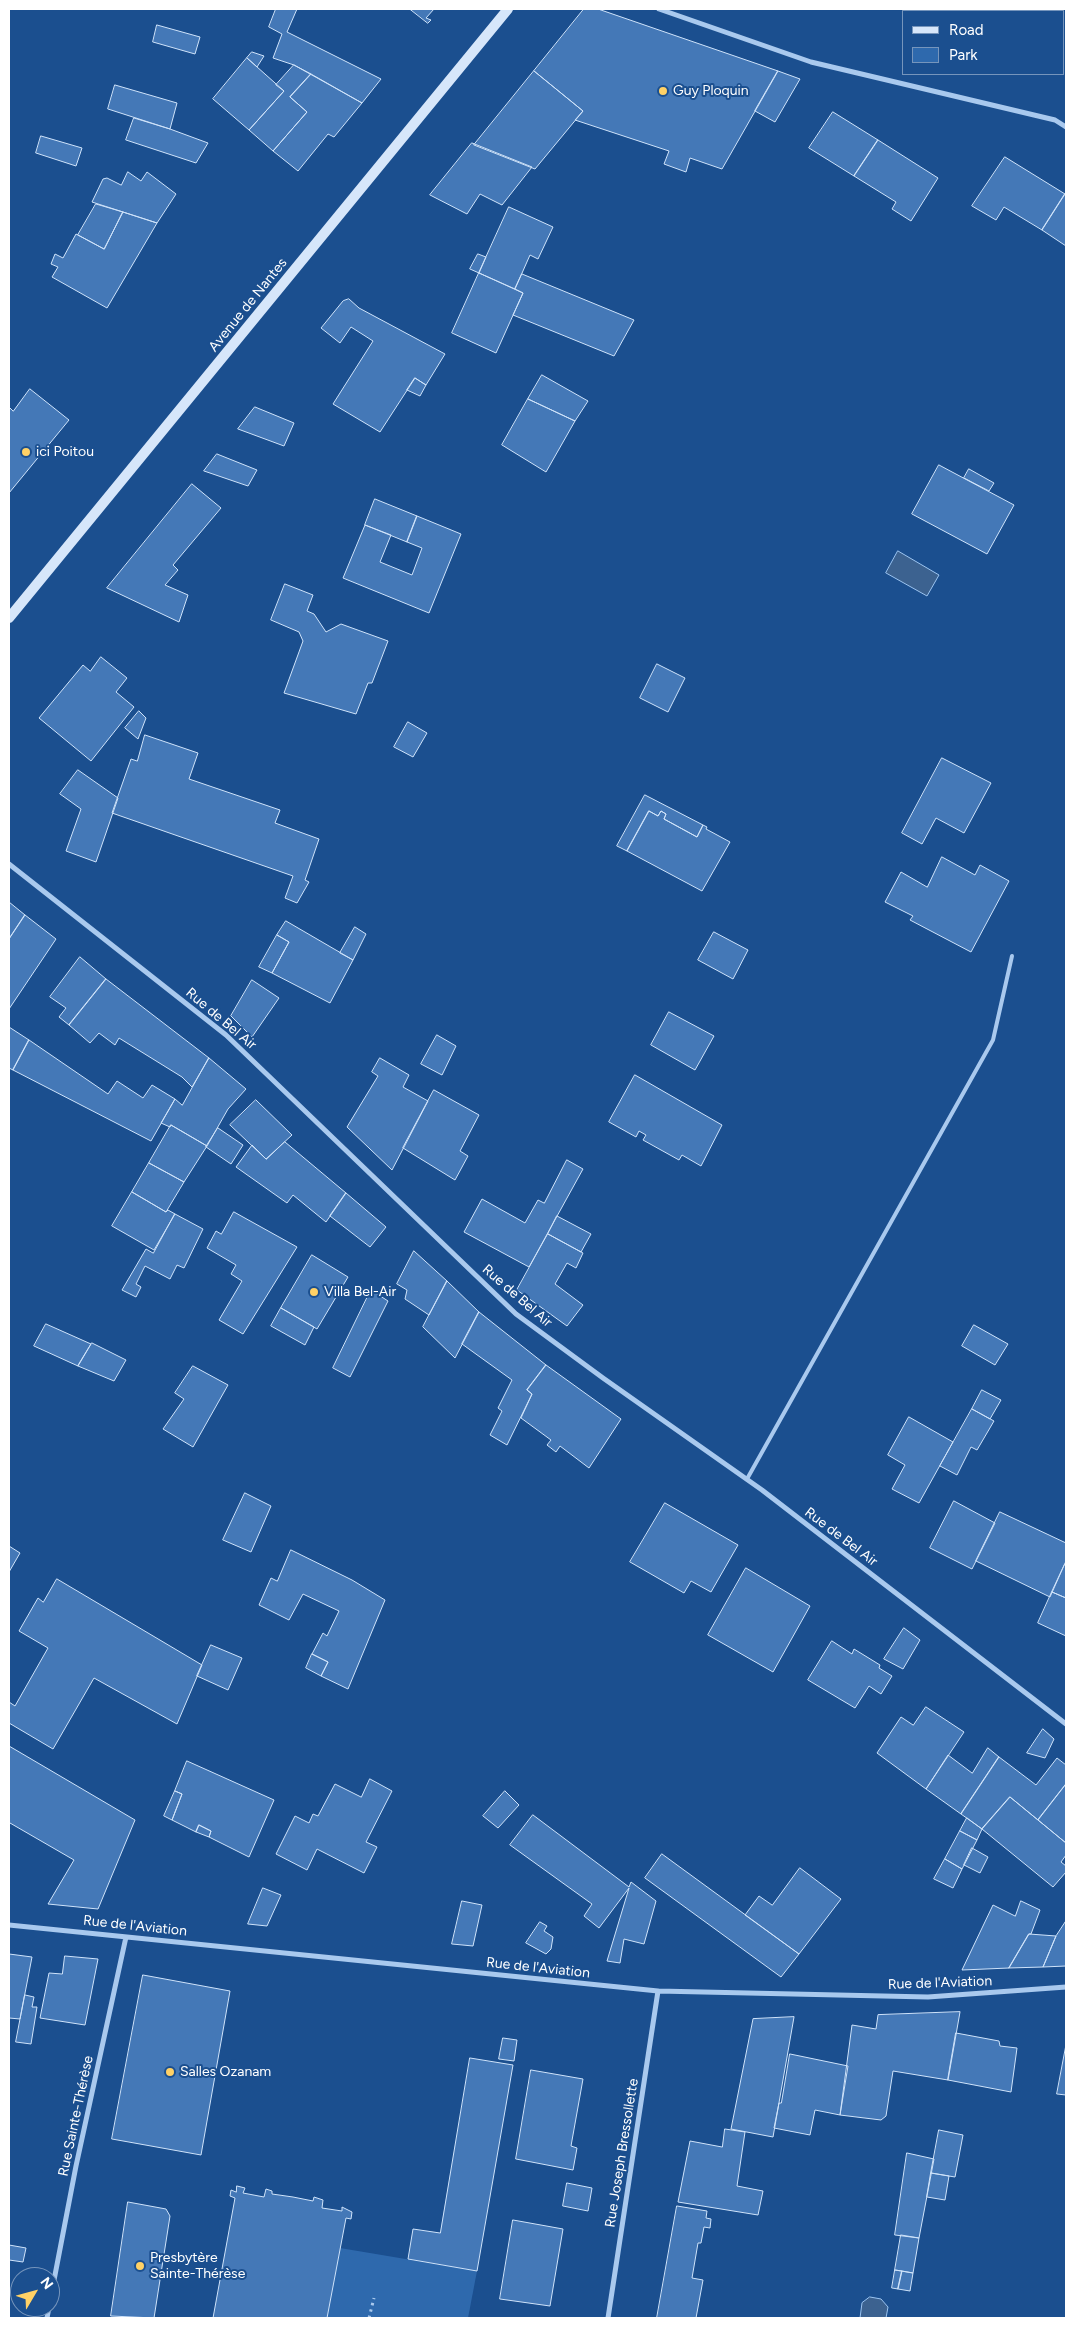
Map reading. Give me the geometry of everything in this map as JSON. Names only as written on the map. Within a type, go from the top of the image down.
[{"type":"main road","name":"Avenue de Nantes","points":[[9,618],[508,9]]},
{"type":"street","points":[[659,9],[811,62],[1055,120],[1066,127]]},
{"type":"street","name":"Rue de Bel Air","points":[[9,864],[226,1035],[516,1314],[603,1378],[747,1479],[1066,1724]]},
{"type":"street","name":"Rue de l'Aviation","points":[[9,1925],[658,1991],[928,1997],[1066,1988]]},
{"type":"street","name":"Rue Sainte-Thérèse","points":[[56,2267],[76,2166],[126,1937]]},
{"type":"street","name":"Rue Joseph Bressollette","points":[[608,2318],[658,1991]]},
{"type":"lane","points":[[747,1479],[993,1040],[1012,956]]},
{"type":"path","points":[[370,2318],[374,2298]]},
{"type":"green space","points":[[340,2248],[477,2271],[468,2318],[327,2318]]},
{"type":"shaded area","points":[[898,551],[939,575],[927,596],[886,573]]},
{"type":"shaded area","points":[[870,2297],[881,2299],[888,2307],[886,2318],[860,2318],[862,2303]]},
{"type":"building","points":[[276,9],[297,9],[287,32],[381,79],[362,103],[294,65],[273,58],[282,34],[269,27]]},
{"type":"building","points":[[410,9],[434,9],[426,18],[431,20],[428,23]]},
{"type":"building","name":"Guy Ploquin","points":[[584,9],[598,9],[778,71],[722,169],[690,158],[686,172],[664,164],[669,151],[575,120],[583,111],[534,71]]},
{"type":"building","points":[[943,9],[1003,9],[1002,10]]},
{"type":"building","points":[[157,25],[200,37],[195,54],[153,42]]},
{"type":"building","points":[[252,52],[264,56],[257,67],[247,58]]},
{"type":"building","points":[[247,58],[284,91],[249,130],[213,99]]},
{"type":"building","points":[[294,65],[311,74],[290,97],[307,112],[273,151],[249,130],[284,91],[276,85]]},
{"type":"building","points":[[534,71],[583,111],[535,169],[474,145]]},
{"type":"building","points":[[778,71],[800,79],[775,122],[755,111]]},
{"type":"building","points":[[311,74],[362,103],[334,137],[328,134],[298,171],[273,151],[307,112],[290,97]]},
{"type":"building","points":[[115,85],[177,103],[170,129],[108,109]]},
{"type":"building","points":[[833,112],[878,140],[854,176],[809,148]]},
{"type":"building","points":[[134,118],[208,143],[196,163],[126,140]]},
{"type":"building","points":[[41,136],[82,148],[76,166],[36,153]]},
{"type":"building","points":[[878,140],[938,178],[911,221],[892,209],[896,202],[854,176]]},
{"type":"building","points":[[472,143],[532,167],[502,205],[480,194],[467,214],[430,195]]},
{"type":"building","points":[[1005,157],[1065,194],[1042,230],[1004,207],[996,220],[972,206]]},
{"type":"building","points":[[128,172],[141,181],[147,172],[176,194],[157,223],[92,202],[103,179],[107,178],[121,185]]},
{"type":"building","points":[[1066,195],[1066,246],[1042,230]]},
{"type":"building","points":[[96,204],[123,212],[104,249],[78,235]]},
{"type":"building","points":[[509,207],[553,227],[538,259],[530,255],[515,289],[479,273]]},
{"type":"building","points":[[123,212],[157,223],[107,308],[52,277],[58,267],[51,264],[55,254],[63,258],[76,234],[104,249]]},
{"type":"building","points":[[478,254],[486,257],[479,273],[470,269]]},
{"type":"building","points":[[479,273],[523,293],[496,353],[452,333]]},
{"type":"building","points":[[522,274],[634,320],[614,356],[513,315],[523,293],[515,289]]},
{"type":"building","points":[[349,299],[359,308],[445,354],[426,385],[415,378],[380,432],[333,404],[373,341],[351,327],[340,343],[321,328],[343,301]]},
{"type":"building","points":[[542,375],[588,401],[575,421],[528,399]]},
{"type":"building","points":[[415,378],[426,385],[420,396],[407,390]]},
{"type":"building","name":"ici Poitou","points":[[30,389],[69,420],[9,493],[9,407],[13,411]]},
{"type":"building","points":[[528,399],[575,421],[546,472],[502,445]]},
{"type":"building","points":[[255,407],[294,423],[284,446],[238,429]]},
{"type":"building","points":[[217,454],[257,470],[248,486],[204,471]]},
{"type":"building","points":[[939,465],[1014,505],[987,554],[912,514]]},
{"type":"building","points":[[969,469],[994,483],[989,491],[964,478]]},
{"type":"building","points":[[192,484],[221,508],[173,565],[178,570],[165,585],[188,595],[179,622],[107,588]]},
{"type":"building","points":[[375,499],[417,516],[407,542],[365,525]]},
{"type":"building","points":[[417,516],[461,534],[429,613],[343,578],[365,525],[391,535],[380,562],[412,575],[422,548],[407,542]]},
{"type":"building","points":[[285,584],[313,595],[307,611],[314,614],[326,632],[341,624],[388,641],[372,683],[368,683],[356,714],[284,693],[303,641],[299,632],[271,620]]},
{"type":"building","points":[[101,657],[127,678],[116,692],[134,707],[91,761],[39,718],[83,665],[90,671]]},
{"type":"building","points":[[657,664],[685,678],[668,712],[640,698]]},
{"type":"building","points":[[139,711],[146,718],[138,739],[125,728]]},
{"type":"building","points":[[408,722],[427,733],[413,757],[394,747]]},
{"type":"building","points":[[145,735],[198,753],[189,779],[280,810],[275,823],[319,839],[305,880],[309,882],[297,903],[285,898],[293,876],[112,813],[131,759],[137,761]]},
{"type":"building","points":[[942,758],[991,783],[964,833],[936,818],[922,844],[902,833]]},
{"type":"building","points":[[78,770],[118,798],[96,862],[66,851],[81,809],[60,794]]},
{"type":"building","points":[[645,795],[703,825],[697,837],[664,819],[666,814],[661,811],[658,816],[649,811],[627,851],[617,846]]},
{"type":"building","points":[[649,811],[658,816],[661,811],[666,814],[664,819],[697,837],[703,825],[707,827],[706,829],[730,842],[702,891],[627,851]]},
{"type":"building","points":[[942,857],[975,875],[980,865],[1009,881],[971,952],[910,920],[913,916],[885,902],[901,872],[927,887]]},
{"type":"building","points":[[9,902],[25,915],[9,939]]},
{"type":"building","points":[[25,915],[56,939],[9,1009],[9,939]]},
{"type":"building","points":[[286,921],[353,960],[330,1003],[272,973],[289,942],[277,935]]},
{"type":"building","points":[[355,927],[366,934],[353,960],[340,953]]},
{"type":"building","points":[[714,932],[748,950],[733,979],[698,960]]},
{"type":"building","points":[[277,935],[289,942],[272,973],[259,967]]},
{"type":"building","points":[[80,957],[106,979],[69,1025],[59,1017],[66,1008],[50,997]]},
{"type":"building","points":[[106,979],[209,1058],[192,1087],[182,1077],[119,1038],[115,1045],[99,1033],[90,1043],[69,1025]]},
{"type":"building","points":[[252,980],[279,998],[252,1037],[231,1016]]},
{"type":"building","points":[[669,1012],[714,1036],[695,1070],[651,1045]]},
{"type":"building","points":[[9,1027],[29,1040],[13,1070],[9,1068]]},
{"type":"building","points":[[437,1035],[456,1046],[442,1075],[421,1064]]},
{"type":"building","points":[[29,1040],[108,1094],[117,1081],[143,1098],[152,1085],[175,1099],[151,1141],[13,1070]]},
{"type":"building","points":[[209,1058],[246,1089],[228,1109],[207,1146],[171,1125],[170,1127],[161,1123],[175,1099],[182,1105]]},
{"type":"building","points":[[380,1058],[409,1075],[403,1087],[428,1101],[392,1170],[347,1127],[378,1076],[372,1072]]},
{"type":"building","points":[[635,1075],[722,1125],[701,1166],[682,1155],[679,1160],[643,1140],[646,1135],[639,1131],[636,1137],[609,1122]]},
{"type":"building","points":[[434,1090],[479,1115],[460,1151],[468,1156],[455,1180],[403,1148]]},
{"type":"building","points":[[256,1100],[292,1135],[266,1159],[230,1125]]},
{"type":"building","points":[[171,1125],[207,1146],[184,1182],[149,1163]]},
{"type":"building","points":[[218,1128],[243,1145],[231,1164],[206,1147]]},
{"type":"building","points":[[285,1142],[346,1193],[326,1222],[293,1195],[287,1203],[236,1167],[252,1145],[266,1159]]},
{"type":"building","points":[[567,1160],[583,1169],[529,1267],[464,1232],[482,1199],[525,1223],[538,1200],[544,1203]]},
{"type":"building","points":[[149,1163],[184,1182],[166,1212],[132,1192]]},
{"type":"building","points":[[132,1192],[166,1212],[168,1210],[175,1214],[154,1250],[112,1226]]},
{"type":"building","points":[[346,1193],[386,1227],[370,1247],[330,1216]]},
{"type":"building","points":[[234,1212],[297,1247],[243,1334],[219,1320],[242,1281],[231,1274],[236,1265],[207,1248],[216,1231],[221,1234]]},
{"type":"building","points":[[175,1214],[203,1229],[184,1268],[177,1265],[170,1279],[145,1266],[136,1284],[141,1287],[136,1297],[122,1290],[146,1249],[153,1253]]},
{"type":"building","points":[[557,1216],[591,1234],[581,1252],[548,1234]]},
{"type":"building","points":[[548,1234],[583,1253],[576,1268],[567,1263],[555,1284],[583,1305],[567,1326],[517,1290]]},
{"type":"building","points":[[414,1251],[447,1281],[429,1315],[405,1299],[407,1290],[397,1284]]},
{"type":"building","name":"Villa Bel-Air","points":[[312,1255],[348,1277],[317,1329],[281,1308]]},
{"type":"building","points":[[447,1281],[479,1312],[455,1358],[423,1327]]},
{"type":"building","points":[[371,1290],[388,1301],[350,1377],[333,1368]]},
{"type":"building","points":[[281,1308],[314,1327],[305,1345],[271,1326]]},
{"type":"building","points":[[479,1312],[546,1365],[527,1390],[532,1394],[507,1445],[490,1435],[502,1411],[498,1408],[512,1380],[462,1344]]},
{"type":"building","points":[[46,1324],[91,1344],[78,1366],[34,1346]]},
{"type":"building","points":[[974,1325],[1008,1344],[995,1365],[962,1346]]},
{"type":"building","points":[[92,1343],[126,1360],[114,1381],[78,1366]]},
{"type":"building","points":[[546,1365],[621,1419],[589,1468],[560,1446],[556,1452],[547,1445],[551,1440],[521,1418],[532,1394],[527,1390]]},
{"type":"building","points":[[193,1366],[228,1385],[193,1447],[163,1429],[184,1399],[175,1393]]},
{"type":"building","points":[[982,1390],[1001,1400],[990,1419],[972,1409]]},
{"type":"building","points":[[972,1409],[994,1421],[977,1450],[971,1447],[957,1475],[940,1466]]},
{"type":"building","points":[[909,1417],[953,1442],[919,1503],[892,1489],[905,1465],[888,1455]]},
{"type":"building","points":[[245,1493],[271,1506],[251,1552],[223,1540]]},
{"type":"building","points":[[954,1501],[995,1523],[972,1569],[930,1548]]},
{"type":"building","points":[[665,1503],[738,1545],[711,1592],[691,1581],[684,1593],[630,1562]]},
{"type":"building","points":[[1000,1512],[1066,1543],[1066,1561],[1050,1597],[976,1561]]},
{"type":"building","points":[[9,1546],[20,1553],[9,1572]]},
{"type":"building","points":[[291,1550],[352,1580],[385,1600],[348,1689],[321,1676],[328,1662],[312,1654],[323,1633],[327,1636],[339,1611],[303,1594],[289,1620],[259,1605],[271,1578],[277,1581]]},
{"type":"building","points":[[1066,1564],[1066,1598],[1052,1592]]},
{"type":"building","points":[[746,1568],[810,1606],[773,1672],[708,1635]]},
{"type":"building","points":[[57,1579],[202,1665],[177,1724],[94,1678],[53,1749],[9,1723],[9,1702],[15,1706],[48,1648],[19,1631],[38,1598],[43,1602]]},
{"type":"building","points":[[1052,1592],[1066,1598],[1066,1636],[1038,1623]]},
{"type":"building","points":[[904,1628],[920,1640],[903,1669],[884,1659]]},
{"type":"building","points":[[832,1641],[852,1654],[854,1649],[880,1665],[879,1668],[892,1676],[881,1694],[869,1686],[855,1708],[808,1680]]},
{"type":"building","points":[[211,1645],[242,1658],[228,1690],[197,1676]]},
{"type":"building","points":[[312,1654],[328,1662],[321,1676],[306,1668]]},
{"type":"building","points":[[926,1707],[964,1732],[926,1789],[877,1753],[901,1717],[913,1725]]},
{"type":"building","points":[[1043,1729],[1054,1739],[1045,1758],[1027,1753]]},
{"type":"building","points":[[9,1746],[135,1820],[98,1909],[48,1904],[74,1860],[10,1823],[9,1825]]},
{"type":"building","points":[[988,1748],[999,1757],[961,1814],[926,1789],[948,1755],[972,1773]]},
{"type":"building","points":[[999,1757],[1036,1785],[1057,1758],[1066,1765],[1066,1784],[1038,1820],[1010,1797],[982,1829],[961,1814]]},
{"type":"building","points":[[187,1761],[274,1800],[249,1857],[209,1837],[211,1831],[199,1825],[196,1832],[172,1820],[182,1794],[175,1791]]},
{"type":"building","points":[[370,1779],[392,1791],[366,1842],[377,1847],[364,1873],[317,1849],[307,1870],[276,1854],[295,1816],[309,1823],[313,1814],[318,1816],[335,1784],[361,1797]]},
{"type":"building","points":[[1066,1784],[1066,1843],[1038,1820]]},
{"type":"building","points":[[175,1791],[182,1794],[172,1820],[164,1816]]},
{"type":"building","points":[[505,1791],[519,1805],[498,1828],[483,1816]]},
{"type":"building","points":[[1010,1797],[1066,1843],[1066,1855],[1061,1862],[1066,1866],[1066,1872],[1053,1887],[982,1829]]},
{"type":"building","points":[[533,1815],[629,1887],[631,1882],[656,1901],[644,1944],[624,1939],[620,1963],[607,1961],[629,1888],[599,1928],[584,1916],[592,1904],[510,1845]]},
{"type":"building","points":[[967,1818],[982,1829],[977,1840],[960,1831]]},
{"type":"building","points":[[199,1825],[211,1831],[209,1837],[196,1832]]},
{"type":"building","points":[[960,1831],[977,1840],[962,1869],[945,1859]]},
{"type":"building","points":[[972,1848],[988,1857],[980,1873],[964,1865]]},
{"type":"building","points":[[662,1854],[799,1954],[781,1977],[645,1878]]},
{"type":"building","points":[[945,1859],[962,1869],[953,1888],[934,1879]]},
{"type":"building","points":[[800,1868],[841,1899],[799,1954],[745,1915],[759,1896],[772,1905]]},
{"type":"building","points":[[263,1888],[281,1895],[267,1926],[248,1924]]},
{"type":"building","points":[[462,1901],[482,1905],[473,1946],[452,1944]]},
{"type":"building","points":[[1021,1901],[1040,1910],[1031,1934],[1029,1934],[1009,1968],[962,1970],[993,1905],[1015,1916]]},
{"type":"building","points":[[1066,1921],[1066,1966],[1043,1967],[1056,1936]]},
{"type":"building","points":[[540,1922],[547,1926],[544,1931],[553,1937],[551,1949],[546,1954],[526,1943]]},
{"type":"building","points":[[1029,1934],[1056,1936],[1043,1967],[1009,1968]]},
{"type":"building","points":[[9,1954],[32,1957],[20,2019],[9,2018]]},
{"type":"building","points":[[65,1956],[98,1959],[85,2025],[40,2018],[49,1973],[62,1974]]},
{"type":"building","name":"Salles Ozanam","points":[[143,1975],[230,1991],[201,2155],[112,2139]]},
{"type":"building","points":[[25,1995],[34,1997],[32,2007],[37,2007],[31,2044],[16,2042]]},
{"type":"building","points":[[960,2012],[948,2080],[893,2071],[886,2116],[881,2120],[840,2115],[852,2025],[876,2029],[878,2015]]},
{"type":"building","points":[[794,2017],[773,2137],[731,2129],[753,2019]]},
{"type":"building","points":[[956,2033],[999,2041],[1000,2046],[1017,2048],[1011,2092],[948,2080]]},
{"type":"building","points":[[503,2038],[517,2040],[514,2061],[499,2059]]},
{"type":"building","points":[[1066,2045],[1066,2095],[1057,2094]]},
{"type":"building","points":[[790,2054],[848,2066],[840,2115],[815,2110],[810,2135],[774,2128],[779,2103],[781,2103]]},
{"type":"building","points":[[470,2058],[513,2065],[477,2271],[408,2259],[413,2229],[440,2233]]},
{"type":"building","points":[[531,2070],[583,2079],[571,2146],[577,2148],[573,2170],[516,2159]]},
{"type":"building","points":[[725,2129],[745,2132],[737,2186],[763,2191],[758,2215],[678,2202],[690,2141],[722,2147]]},
{"type":"building","points":[[939,2130],[963,2135],[955,2177],[931,2173]]},
{"type":"building","points":[[907,2153],[934,2159],[919,2238],[895,2235]]},
{"type":"building","points":[[931,2173],[949,2176],[945,2200],[927,2197]]},
{"type":"building","points":[[567,2183],[592,2188],[588,2211],[563,2206]]},
{"type":"building","points":[[237,2186],[245,2188],[243,2193],[264,2197],[266,2189],[272,2191],[272,2194],[313,2201],[314,2197],[323,2200],[322,2208],[342,2211],[342,2207],[352,2212],[351,2219],[346,2218],[327,2318],[213,2318],[235,2198],[230,2196],[231,2190],[236,2192]]},
{"type":"building","name":"Presbytère Sainte-Thérèse","points":[[128,2202],[166,2209],[170,2216],[154,2318],[111,2316]]},
{"type":"building","points":[[677,2206],[707,2211],[706,2218],[711,2219],[710,2228],[704,2227],[701,2243],[698,2243],[692,2278],[703,2280],[696,2318],[657,2318]]},
{"type":"building","points":[[513,2220],[563,2229],[550,2306],[500,2299]]},
{"type":"building","points":[[901,2235],[919,2238],[913,2273],[895,2270]]},
{"type":"building","points":[[9,2245],[26,2248],[23,2262],[9,2260]]},
{"type":"building","points":[[895,2270],[902,2271],[898,2289],[892,2288]]},
{"type":"building","points":[[902,2271],[913,2273],[910,2291],[898,2289]]},
{"type":"place","name":"Guy Ploquin","points":[[663,91]]},
{"type":"place","name":"ici Poitou","points":[[26,452]]},
{"type":"place","name":"Villa Bel-Air","points":[[314,1292]]},
{"type":"place","name":"Salles Ozanam","points":[[170,2072]]},
{"type":"place","name":"Presbytère Sainte-Thérèse","points":[[140,2266]]}]
